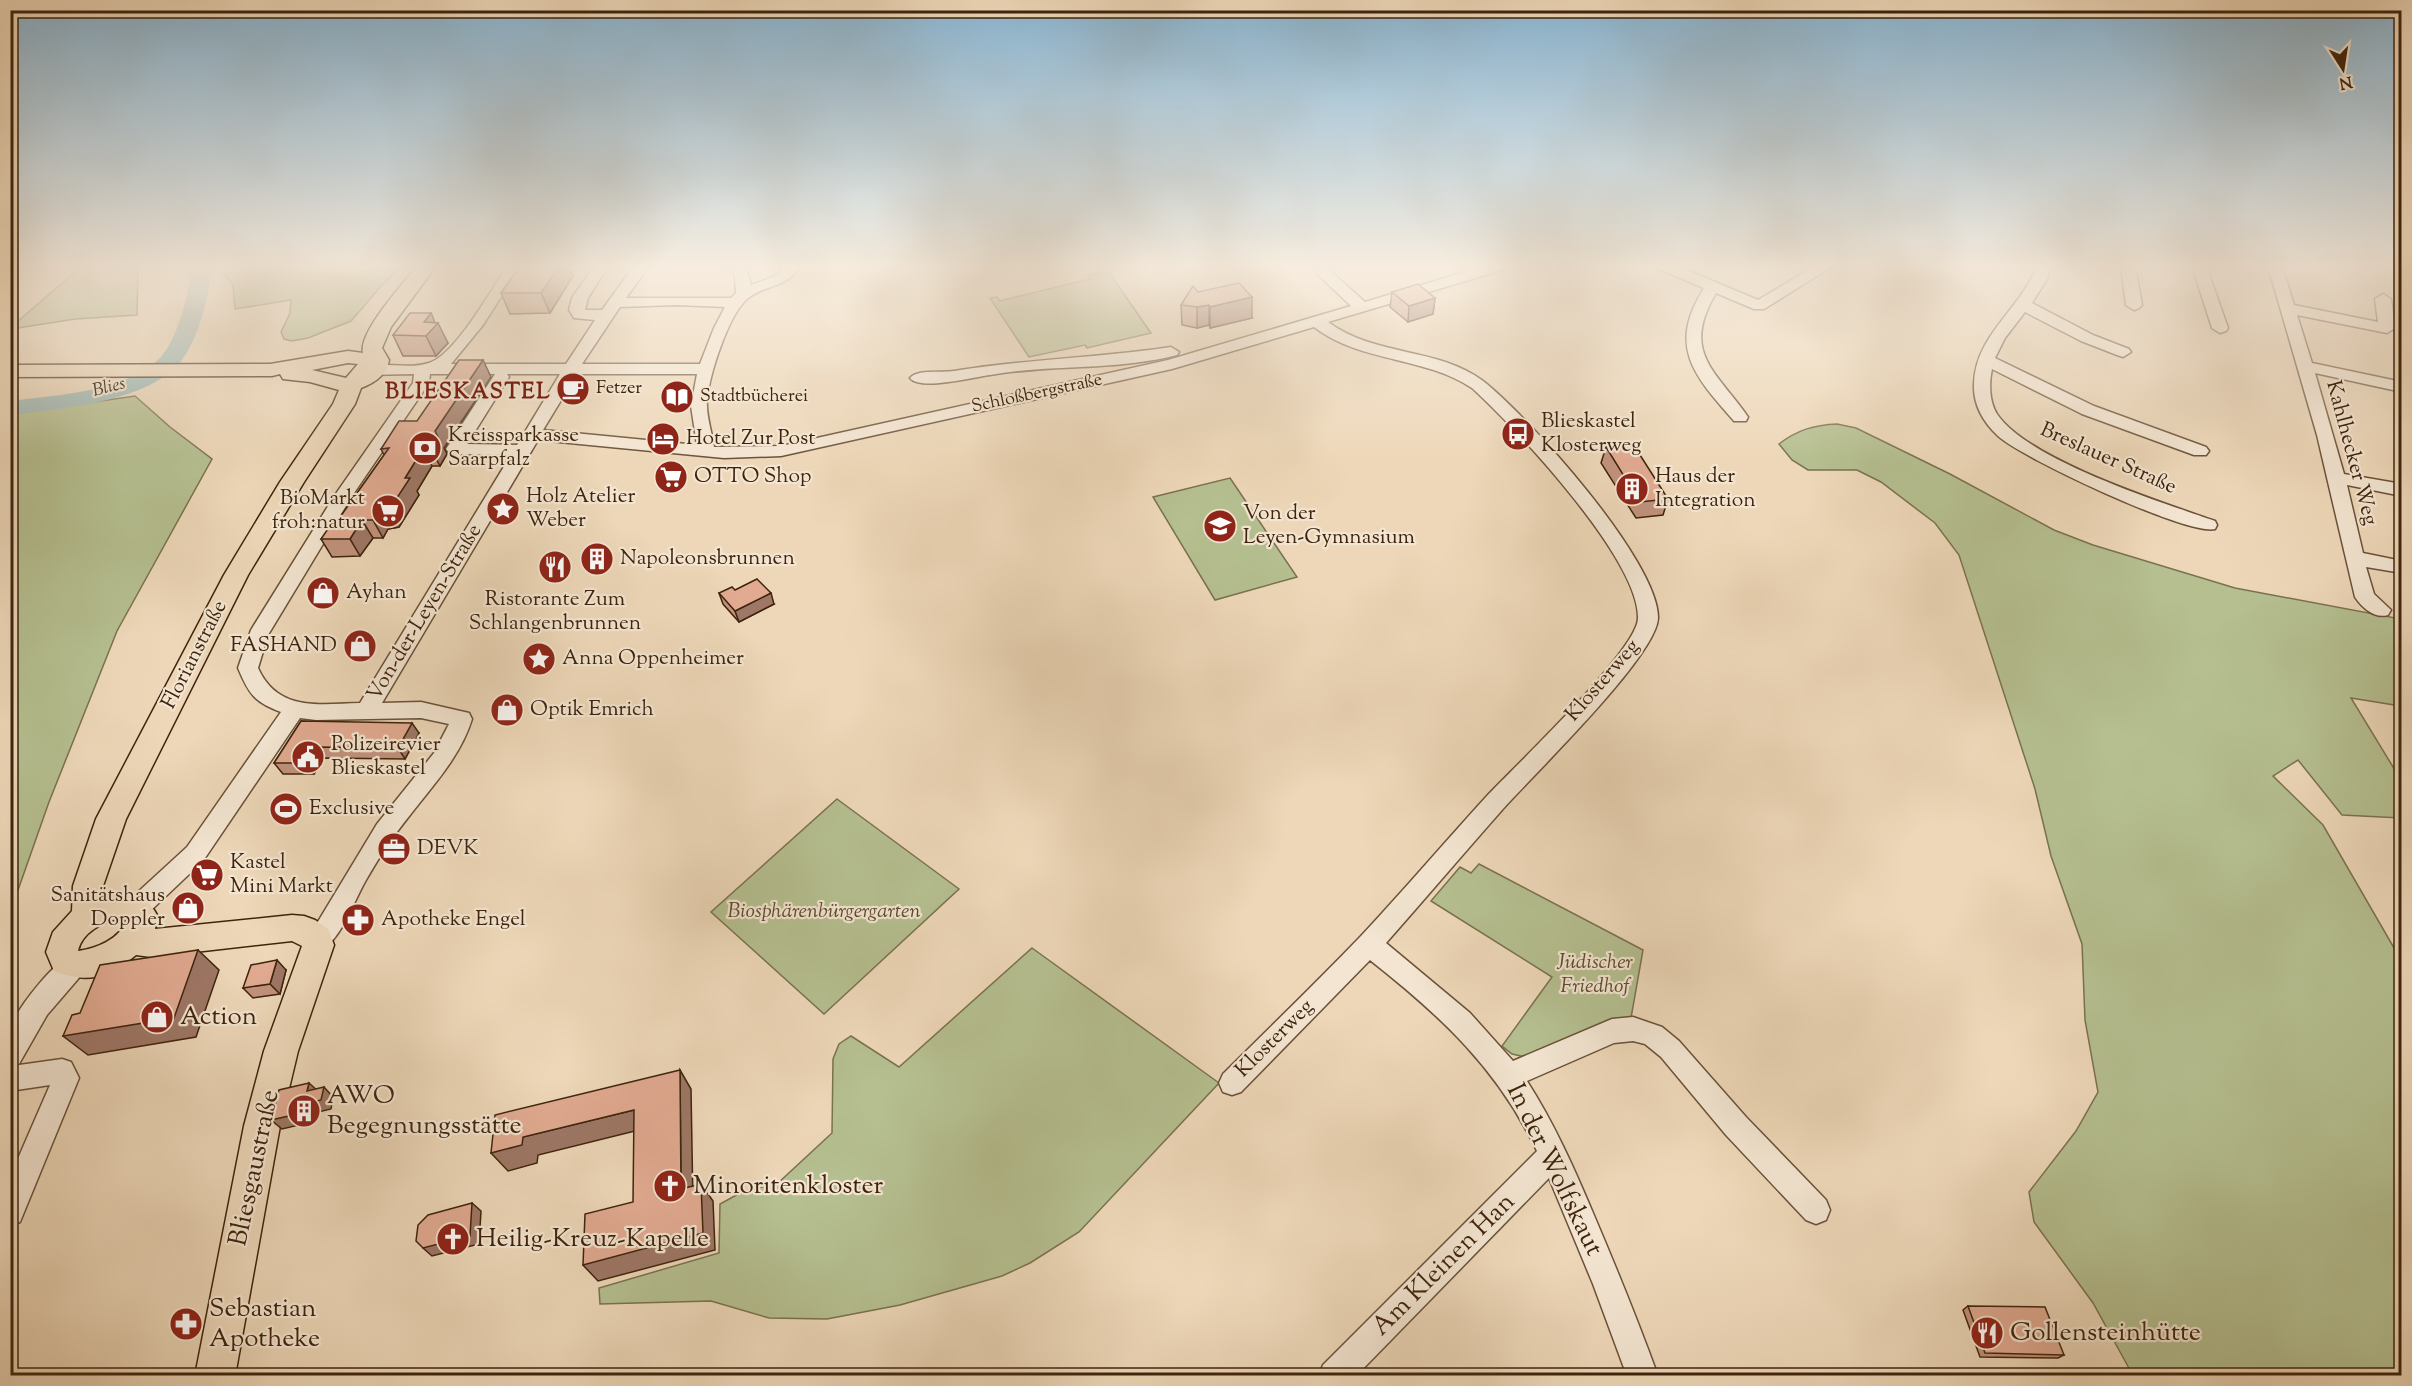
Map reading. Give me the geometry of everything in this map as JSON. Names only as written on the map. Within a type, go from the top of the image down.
[{"type":"main road","points":[[375,331],[321,367],[314,385],[325,390],[354,383],[379,360],[372,348],[379,331]]},
{"type":"main road","points":[[10,370],[272,370],[280,374],[360,357],[368,362],[354,383]]},
{"type":"main road","points":[[300,471],[315,459],[360,400],[354,383]]},
{"type":"main road","name":"Florianstraße","points":[[87,916],[88,886],[111,819],[236,575],[354,383]]},
{"type":"main road","points":[[109,906],[129,906],[136,909],[141,915],[141,923],[131,941],[110,957],[98,962],[75,964],[66,961],[61,954],[66,935],[87,916],[109,906]]},
{"type":"main road","points":[[131,941],[151,943],[267,931],[314,952]]},
{"type":"main road","name":"Bliesgaustraße","points":[[215,1376],[262,1126],[281,1051],[314,952]]},
{"type":"street","points":[[451,365],[472,331]]},
{"type":"street","name":"Von-der-Leyen-Straße","points":[[366,711],[500,495],[527,442],[597,331]]},
{"type":"street","points":[[706,450],[699,401],[705,369],[723,331]]},
{"type":"street","name":"Schloßbergstraße","points":[[501,377],[455,449],[527,442],[706,450],[724,453],[766,453],[1100,381],[1284,331]]},
{"type":"street","name":"Klosterweg","points":[[1232,1083],[1369,944],[1635,647],[1645,632],[1648,617],[1641,585],[1594,514],[1541,447],[1491,396],[1466,376],[1449,368],[1358,345],[1331,331]]},
{"type":"street","points":[[1693,331],[1693,350],[1703,374],[1740,417]]},
{"type":"street","name":"Breslauer Straße","points":[[2004,331],[1986,360],[1982,389],[1990,417],[2010,438],[2037,455],[2076,473],[2208,525]]},
{"type":"street","points":[[2073,331],[2123,352]]},
{"type":"street","name":"Kahlhecker Weg","points":[[2294,331],[2337,478],[2365,597],[2381,610]]},
{"type":"street","points":[[918,378],[941,378],[1000,368],[1110,361],[1172,351],[1185,354],[1190,358]]},
{"type":"street","points":[[1986,360],[2088,410],[2200,451]]},
{"type":"street","points":[[354,383],[451,365],[705,369]]},
{"type":"street","points":[[2305,366],[2402,387]]},
{"type":"street","points":[[366,711],[315,712],[295,709],[268,699],[257,688],[248,668],[252,650],[264,625],[344,495],[415,391],[423,377],[423,369]]},
{"type":"street","points":[[2337,478],[2402,490]]},
{"type":"street","points":[[2355,558],[2402,567]]},
{"type":"street","points":[[136,909],[195,854],[295,709]]},
{"type":"street","name":"Bliesgaustraße","points":[[314,952],[381,837],[446,755],[458,733],[461,719],[421,710],[366,711]]},
{"type":"street","name":"In der Wolfskaut","points":[[1369,944],[1444,1007],[1482,1044],[1509,1076],[1554,1155],[1615,1299],[1643,1376]]},
{"type":"street","points":[[10,1055],[25,1024],[55,984],[75,964]]},
{"type":"street","points":[[1509,1076],[1612,1031],[1633,1029],[1653,1035],[1670,1049],[1736,1126],[1816,1210]]},
{"type":"street","points":[[10,1079],[62,1071],[66,1078],[10,1212]]},
{"type":"street","name":"Am Kleinen Han","points":[[1334,1376],[1554,1155]]},
{"type":"green space","points":[[327,331],[292,341],[284,339],[281,332]]},
{"type":"green space","points":[[1012,331],[1149,331],[1151,333],[1087,348],[1085,345],[1029,357]]},
{"type":"green space","points":[[135,396],[170,427],[212,459],[117,631],[49,802],[11,910],[11,414]]},
{"type":"green space","points":[[1837,424],[1856,428],[1950,474],[2054,530],[2093,545],[2235,588],[2401,619],[2401,706],[2351,698],[2401,780],[2401,818],[2342,815],[2298,760],[2273,776],[2323,825],[2401,960],[2401,1375],[2129,1375],[2130,1370],[2093,1303],[2034,1222],[2029,1192],[2076,1131],[2098,1092],[2085,1020],[2082,944],[2051,856],[2035,789],[1959,555],[1935,523],[1881,482],[1857,470],[1808,470],[1792,460],[1779,444],[1806,429]]},
{"type":"green space","points":[[1230,478],[1297,577],[1215,600],[1153,497]]},
{"type":"green space","name":"Biosphärenbürgergarten","points":[[837,799],[959,889],[824,1014],[711,912]]},
{"type":"green space","name":"Jüdischer Friedhof","points":[[1479,864],[1643,950],[1631,1018],[1525,1057],[1512,1054],[1502,1046],[1552,977],[1431,901],[1460,867],[1471,873]]},
{"type":"green space","points":[[1032,948],[1219,1083],[1079,1232],[1030,1263],[1002,1276],[900,1305],[827,1319],[769,1318],[711,1301],[600,1304],[599,1288],[719,1253],[720,1204],[742,1192],[778,1183],[832,1133],[833,1059],[839,1044],[851,1036],[899,1067]]},
{"type":"building","points":[[396,331],[431,331],[426,336],[393,335]]},
{"type":"building","points":[[459,360],[483,360],[435,431],[438,437],[431,449],[423,449],[405,478],[410,478],[389,510],[378,511],[373,520],[362,520],[350,539],[321,539],[334,520],[338,520],[389,448],[381,449],[399,421],[417,421]]},
{"type":"building","points":[[1633,444],[1668,499],[1640,502],[1606,447]]},
{"type":"building","points":[[757,579],[771,593],[735,611],[719,593],[732,587],[735,590]]},
{"type":"building","points":[[301,721],[412,723],[398,748],[316,747],[306,763],[274,763]]},
{"type":"building","points":[[198,950],[174,1018],[63,1036],[72,1015],[80,1013],[100,965]]},
{"type":"building","points":[[277,960],[270,984],[243,988],[251,965]]},
{"type":"building","points":[[680,1070],[681,1189],[701,1184],[703,1233],[583,1265],[585,1214],[633,1202],[634,1110],[523,1137],[522,1145],[491,1153],[495,1115]]},
{"type":"building","points":[[309,1083],[307,1091],[324,1087],[321,1100],[304,1104],[302,1113],[271,1120],[279,1090]]},
{"type":"building","points":[[472,1203],[470,1236],[423,1248],[416,1241],[418,1225],[428,1215]]},
{"type":"building","points":[[1968,1306],[2045,1307],[2064,1355],[1985,1353]]},
{"type":"waterway","name":"Blies","points":[[10,408],[93,395],[135,383],[167,363],[186,331]]},
{"type":"place","name":"Fetzer","points":[[573,389]]},
{"type":"place","name":"Stadtbücherei","points":[[677,397]]},
{"type":"place","name":"Blieskastel Klosterweg","points":[[1518,434]]},
{"type":"place","name":"Hotel Zur Post","points":[[663,439]]},
{"type":"place","name":"Kreissparkasse Saarpfalz","points":[[425,448]]},
{"type":"place","name":"OTTO Shop","points":[[671,477]]},
{"type":"place","name":"Haus der Integration","points":[[1632,489]]},
{"type":"place","name":"Holz Atelier Weber","points":[[503,509]]},
{"type":"place","name":"BioMarkt froh:natur","points":[[388,511]]},
{"type":"place","name":"Von der Leyen-Gymnasium","points":[[1220,526]]},
{"type":"place","name":"Napoleonsbrunnen","points":[[597,559]]},
{"type":"place","name":"Ristorante Zum Schlangenbrunnen","points":[[555,567]]},
{"type":"place","name":"Ayhan","points":[[323,593]]},
{"type":"place","name":"FASHAND","points":[[360,646]]},
{"type":"place","name":"Anna Oppenheimer","points":[[539,659]]},
{"type":"place","name":"Optik Emrich","points":[[507,710]]},
{"type":"place","name":"Polizeirevier Blieskastel","points":[[308,757]]},
{"type":"place","name":"Exclusive","points":[[286,809]]},
{"type":"place","name":"DEVK","points":[[394,849]]},
{"type":"place","name":"Kastel Mini Markt","points":[[207,875]]},
{"type":"place","name":"Sanitätshaus Doppler","points":[[188,908]]},
{"type":"place","name":"Apotheke Engel","points":[[358,920]]},
{"type":"place","name":"Action","points":[[157,1017]]},
{"type":"place","name":"AWO Begegnungsstätte","points":[[304,1111]]},
{"type":"place","name":"Minoritenkloster","points":[[670,1186]]},
{"type":"place","name":"Heilig-Kreuz-Kapelle","points":[[453,1239]]},
{"type":"place","name":"Sebastian Apotheke","points":[[186,1324]]},
{"type":"place","name":"Gollensteinhütte","points":[[1987,1333]]},
{"type":"district","name":"BLIESKASTEL","points":[[468,393]]}]
